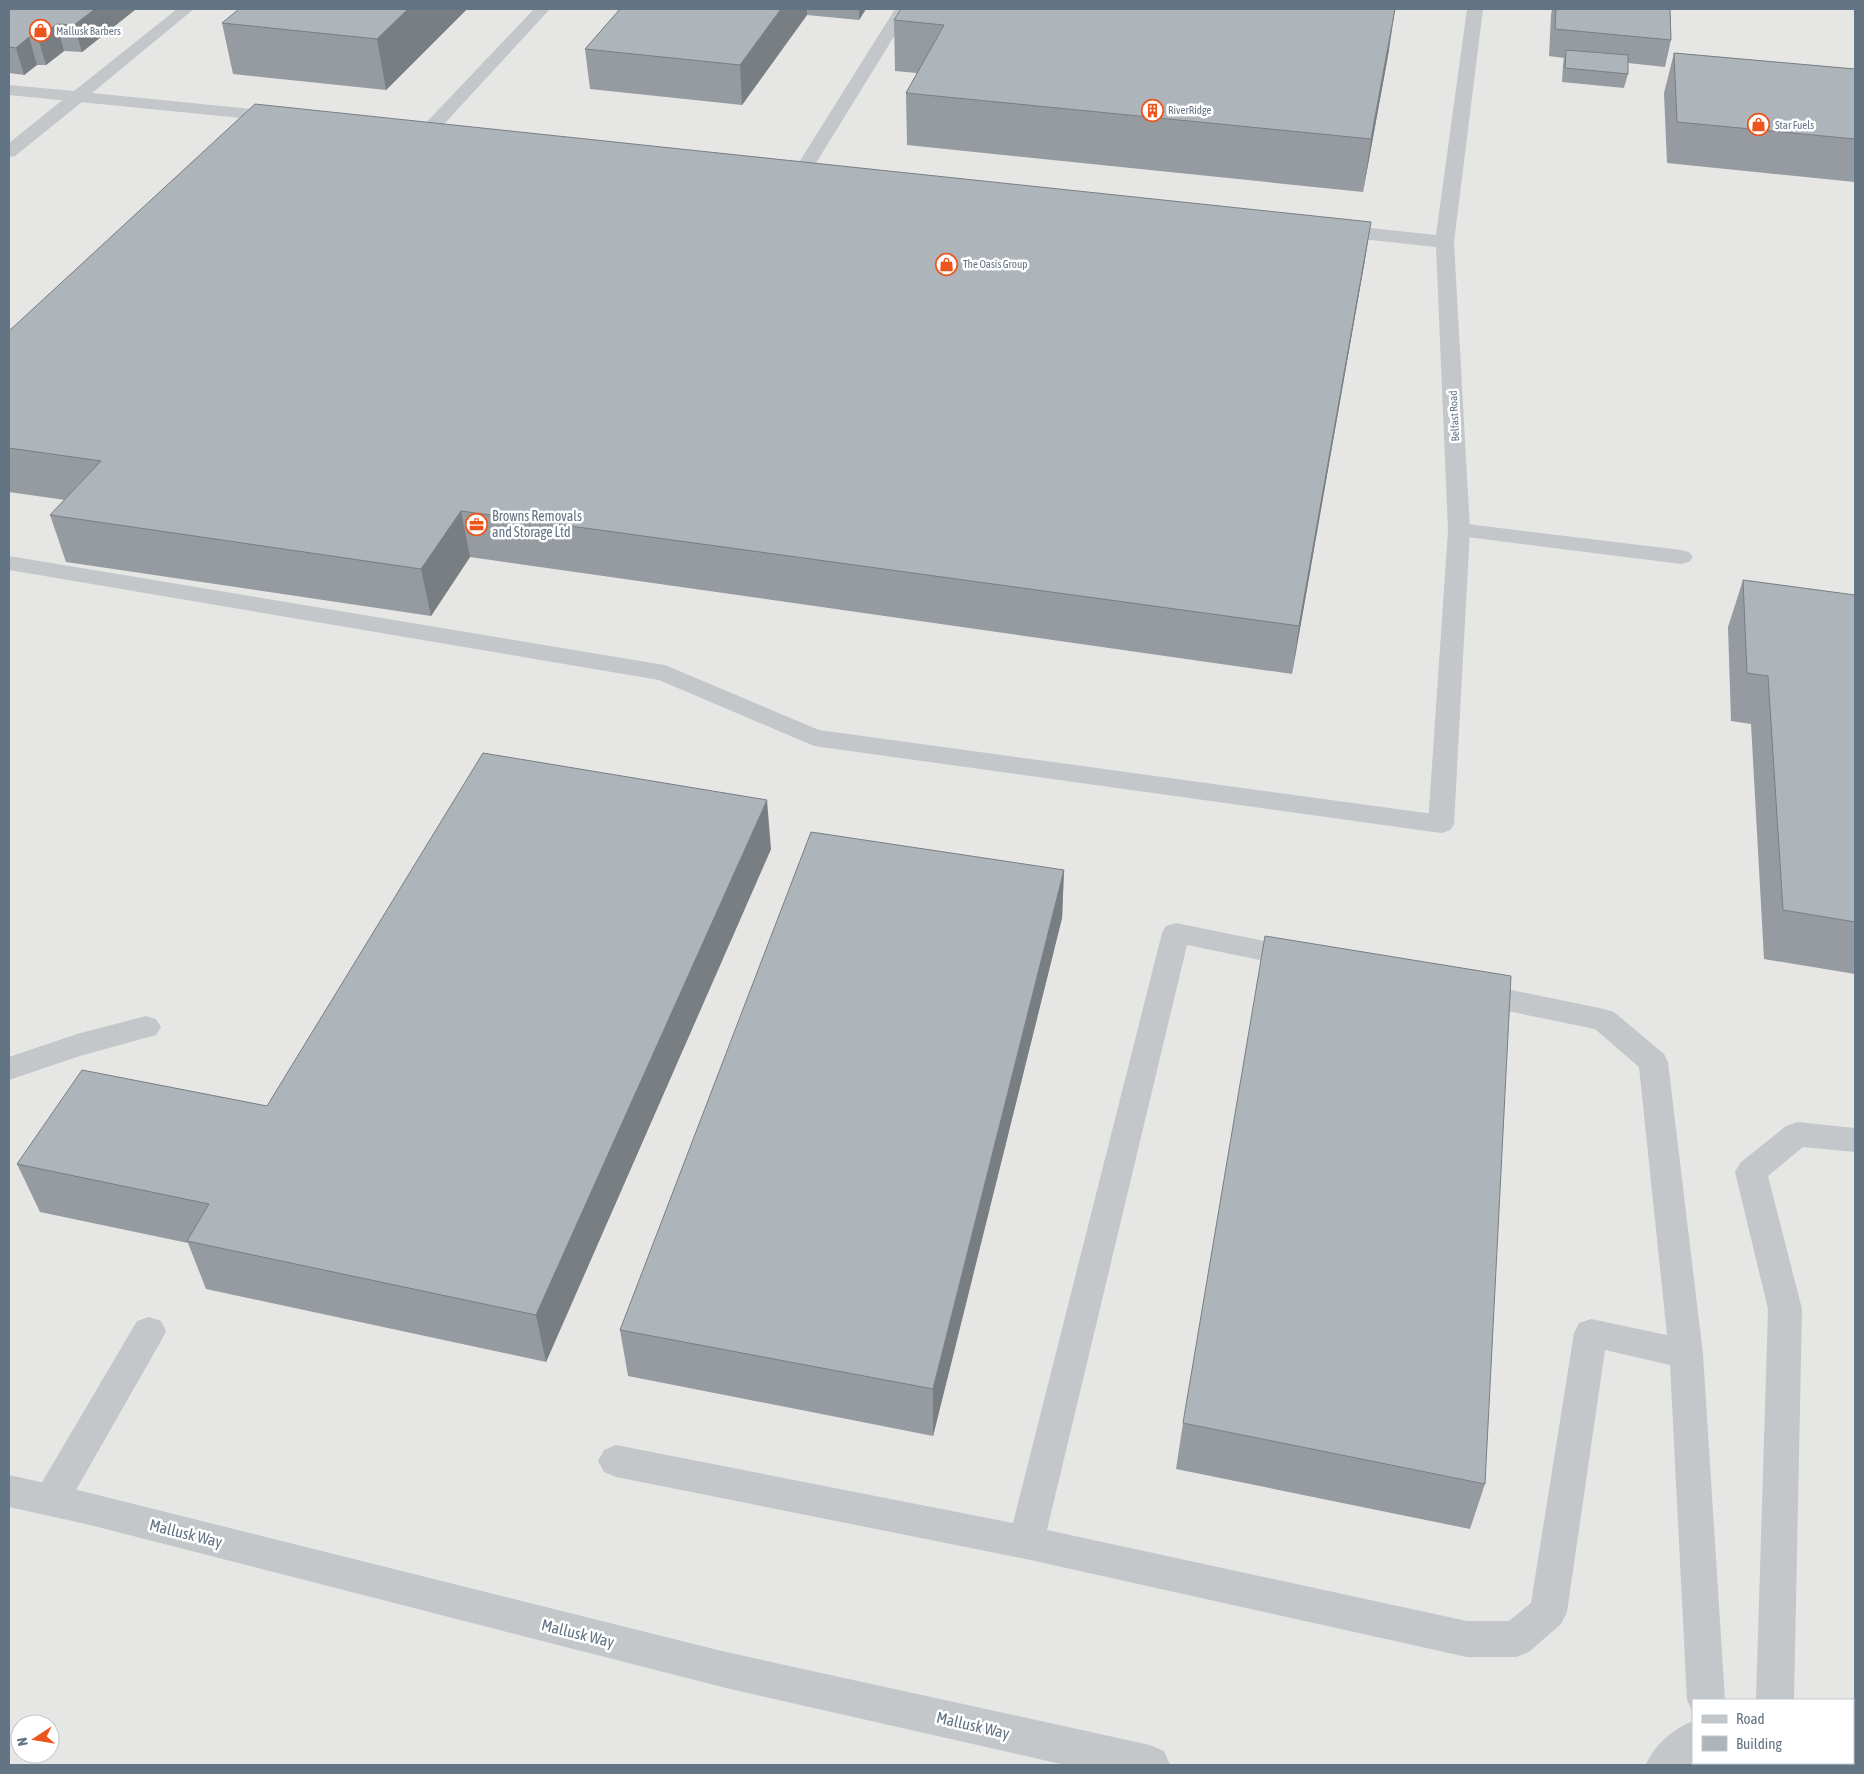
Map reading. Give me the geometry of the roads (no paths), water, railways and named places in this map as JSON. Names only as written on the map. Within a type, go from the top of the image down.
[{"type":"street","points":[[9,152],[186,9]]},
{"type":"street","points":[[427,132],[542,9]]},
{"type":"street","points":[[802,172],[903,9]]},
{"type":"street","name":"Belfast Road","points":[[9,563],[665,673],[814,738],[1441,824],[1459,530],[1445,242],[1475,9]]},
{"type":"street","points":[[9,90],[301,119]]},
{"type":"street","points":[[408,130],[447,134]]},
{"type":"street","points":[[782,170],[822,174]]},
{"type":"street","points":[[1317,228],[1445,242]]},
{"type":"street","points":[[1459,530],[1681,557]]},
{"type":"street","points":[[1026,1542],[1176,933],[1331,964]]},
{"type":"street","points":[[1448,988],[1604,1020],[1652,1062],[1686,1354],[1706,1699]]},
{"type":"street","points":[[9,1069],[42,1055],[92,1039],[146,1027]]},
{"type":"street","points":[[1775,1699],[1785,1309],[1752,1172],[1797,1134],[1855,1140]]},
{"type":"street","points":[[51,1500],[149,1331]]},
{"type":"street","points":[[616,1461],[1026,1542],[1467,1639],[1516,1639],[1548,1612],[1590,1333],[1686,1354]]},
{"type":"street","name":"Mallusk Way","points":[[9,1491],[726,1670],[1150,1765]]},
{"type":"street","points":[[1666,1765],[1692,1741]]},
{"type":"place","name":"Mallusk Barbers","points":[[40,31]]},
{"type":"place","name":"RiverRidge","points":[[1152,110]]},
{"type":"place","name":"Star Fuels","points":[[1759,125]]},
{"type":"place","name":"The Oasis Group","points":[[947,264]]},
{"type":"place","name":"Browns Removals and Storage Ltd","points":[[476,524]]}]
